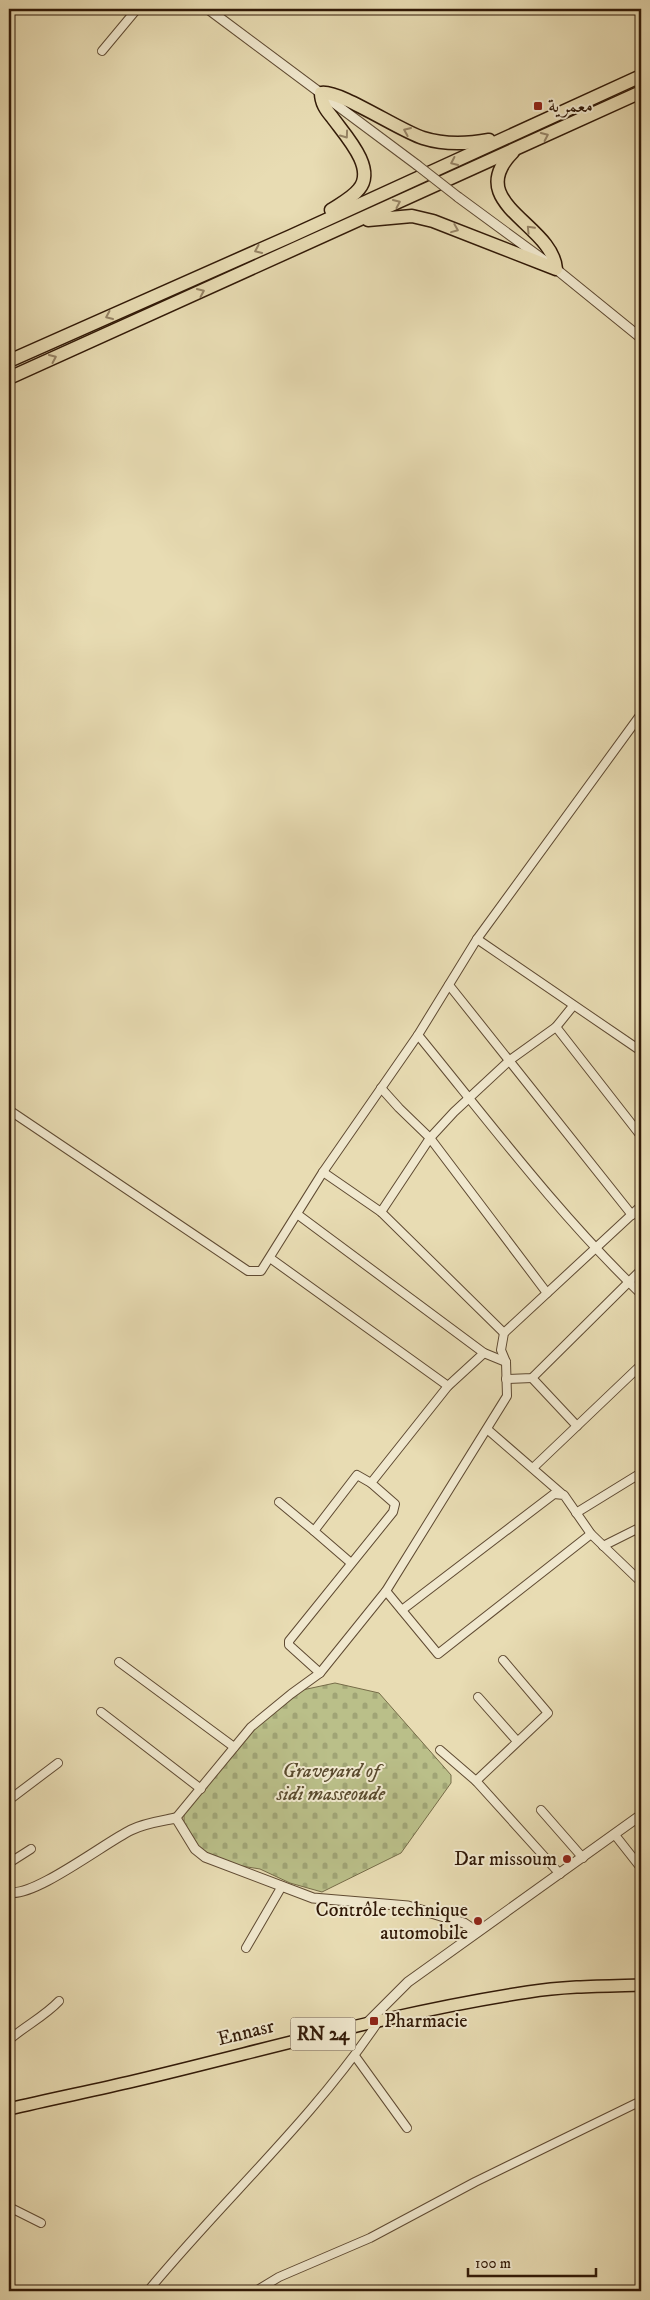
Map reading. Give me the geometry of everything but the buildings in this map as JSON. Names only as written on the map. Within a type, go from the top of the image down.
[{"type":"highway","points":[[9,361],[291,236],[641,76]]},
{"type":"highway","points":[[9,378],[641,92]]},
{"type":"highway","points":[[291,236],[344,202],[359,189],[364,178],[363,165],[359,155],[325,108],[321,93],[336,94],[397,127],[422,138],[440,142],[468,143],[505,137]]},
{"type":"highway","points":[[356,222],[412,216],[434,221],[556,269],[555,262],[548,248],[504,202],[499,193],[497,184],[501,166],[516,149]]},
{"type":"main road","name":"Ennasr","points":[[9,2109],[134,2081],[372,2023],[529,1992],[574,1987],[641,1985]]},
{"type":"street","points":[[102,51],[137,9]]},
{"type":"street","points":[[208,9],[556,269],[641,338]]},
{"type":"street","points":[[9,1110],[248,1271],[261,1271],[323,1172],[418,1035],[477,939],[641,714]]},
{"type":"street","points":[[477,939],[641,1051]]},
{"type":"street","points":[[449,985],[632,1215]]},
{"type":"street","points":[[380,1212],[430,1138],[468,1098],[510,1060],[556,1027],[573,1006]]},
{"type":"street","points":[[556,1027],[641,1136]]},
{"type":"street","points":[[418,1035],[468,1098],[596,1250],[641,1294]]},
{"type":"street","points":[[382,1088],[399,1108],[430,1138],[547,1293]]},
{"type":"street","points":[[323,1172],[380,1212],[504,1333]]},
{"type":"street","points":[[9,1892],[13,1894],[38,1887],[132,1829],[176,1818],[251,1727],[320,1672],[386,1591],[507,1396],[506,1362],[501,1350],[504,1333],[596,1250],[641,1206]]},
{"type":"street","points":[[297,1214],[484,1353],[506,1362]]},
{"type":"street","points":[[270,1258],[448,1386]]},
{"type":"street","points":[[506,1379],[532,1378],[641,1270]]},
{"type":"street","points":[[371,1483],[448,1386],[484,1353]]},
{"type":"street","points":[[535,1466],[641,1365]]},
{"type":"street","points":[[532,1378],[577,1426]]},
{"type":"street","points":[[487,1429],[564,1496],[591,1534],[641,1582]]},
{"type":"street","points":[[576,1513],[641,1473]]},
{"type":"street","points":[[314,1531],[357,1475],[371,1483],[396,1504],[289,1641],[289,1645],[293,1650],[320,1672]]},
{"type":"street","points":[[402,1610],[554,1494],[564,1496]]},
{"type":"street","points":[[279,1502],[351,1563]]},
{"type":"street","points":[[603,1546],[641,1527]]},
{"type":"street","points":[[386,1591],[438,1654],[591,1534]]},
{"type":"street","points":[[476,1781],[548,1714],[503,1660]]},
{"type":"street","points":[[119,1662],[234,1747]]},
{"type":"street","points":[[478,1697],[517,1741]]},
{"type":"street","points":[[101,1712],[201,1789]]},
{"type":"street","points":[[440,1750],[476,1781],[560,1874]]},
{"type":"street","points":[[9,1800],[58,1763]]},
{"type":"street","points":[[541,1810],[583,1858]]},
{"type":"street","points":[[148,2291],[355,2056],[372,2023],[408,1982],[476,1931],[583,1858],[641,1815]]},
{"type":"street","points":[[176,1818],[195,1850],[205,1857],[313,1898],[408,1906],[464,1923],[476,1931]]},
{"type":"street","points":[[615,1835],[641,1868]]},
{"type":"street","points":[[9,1863],[31,1848]]},
{"type":"street","points":[[246,1948],[282,1886]]},
{"type":"street","points":[[9,2040],[34,2019],[51,2010],[59,2002]]},
{"type":"street","points":[[355,2056],[407,2128]]},
{"type":"street","points":[[256,2291],[279,2277],[370,2238],[475,2182],[641,2100]]},
{"type":"street","points":[[9,2207],[41,2223]]},
{"type":"green space","name":"Graveyard of sidi masseoude","points":[[335,1683],[379,1693],[451,1775],[451,1783],[401,1853],[322,1892],[290,1883],[260,1869],[229,1864],[201,1851],[184,1827],[184,1809],[229,1750],[293,1692]]},
{"type":"place","name":"معمرية","points":[[538,106]]},
{"type":"place","name":"Dar missoum","points":[[567,1859]]},
{"type":"place","name":"Contrôle technique automobile","points":[[478,1921]]},
{"type":"place","name":"Pharmacie","points":[[374,2021]]}]
